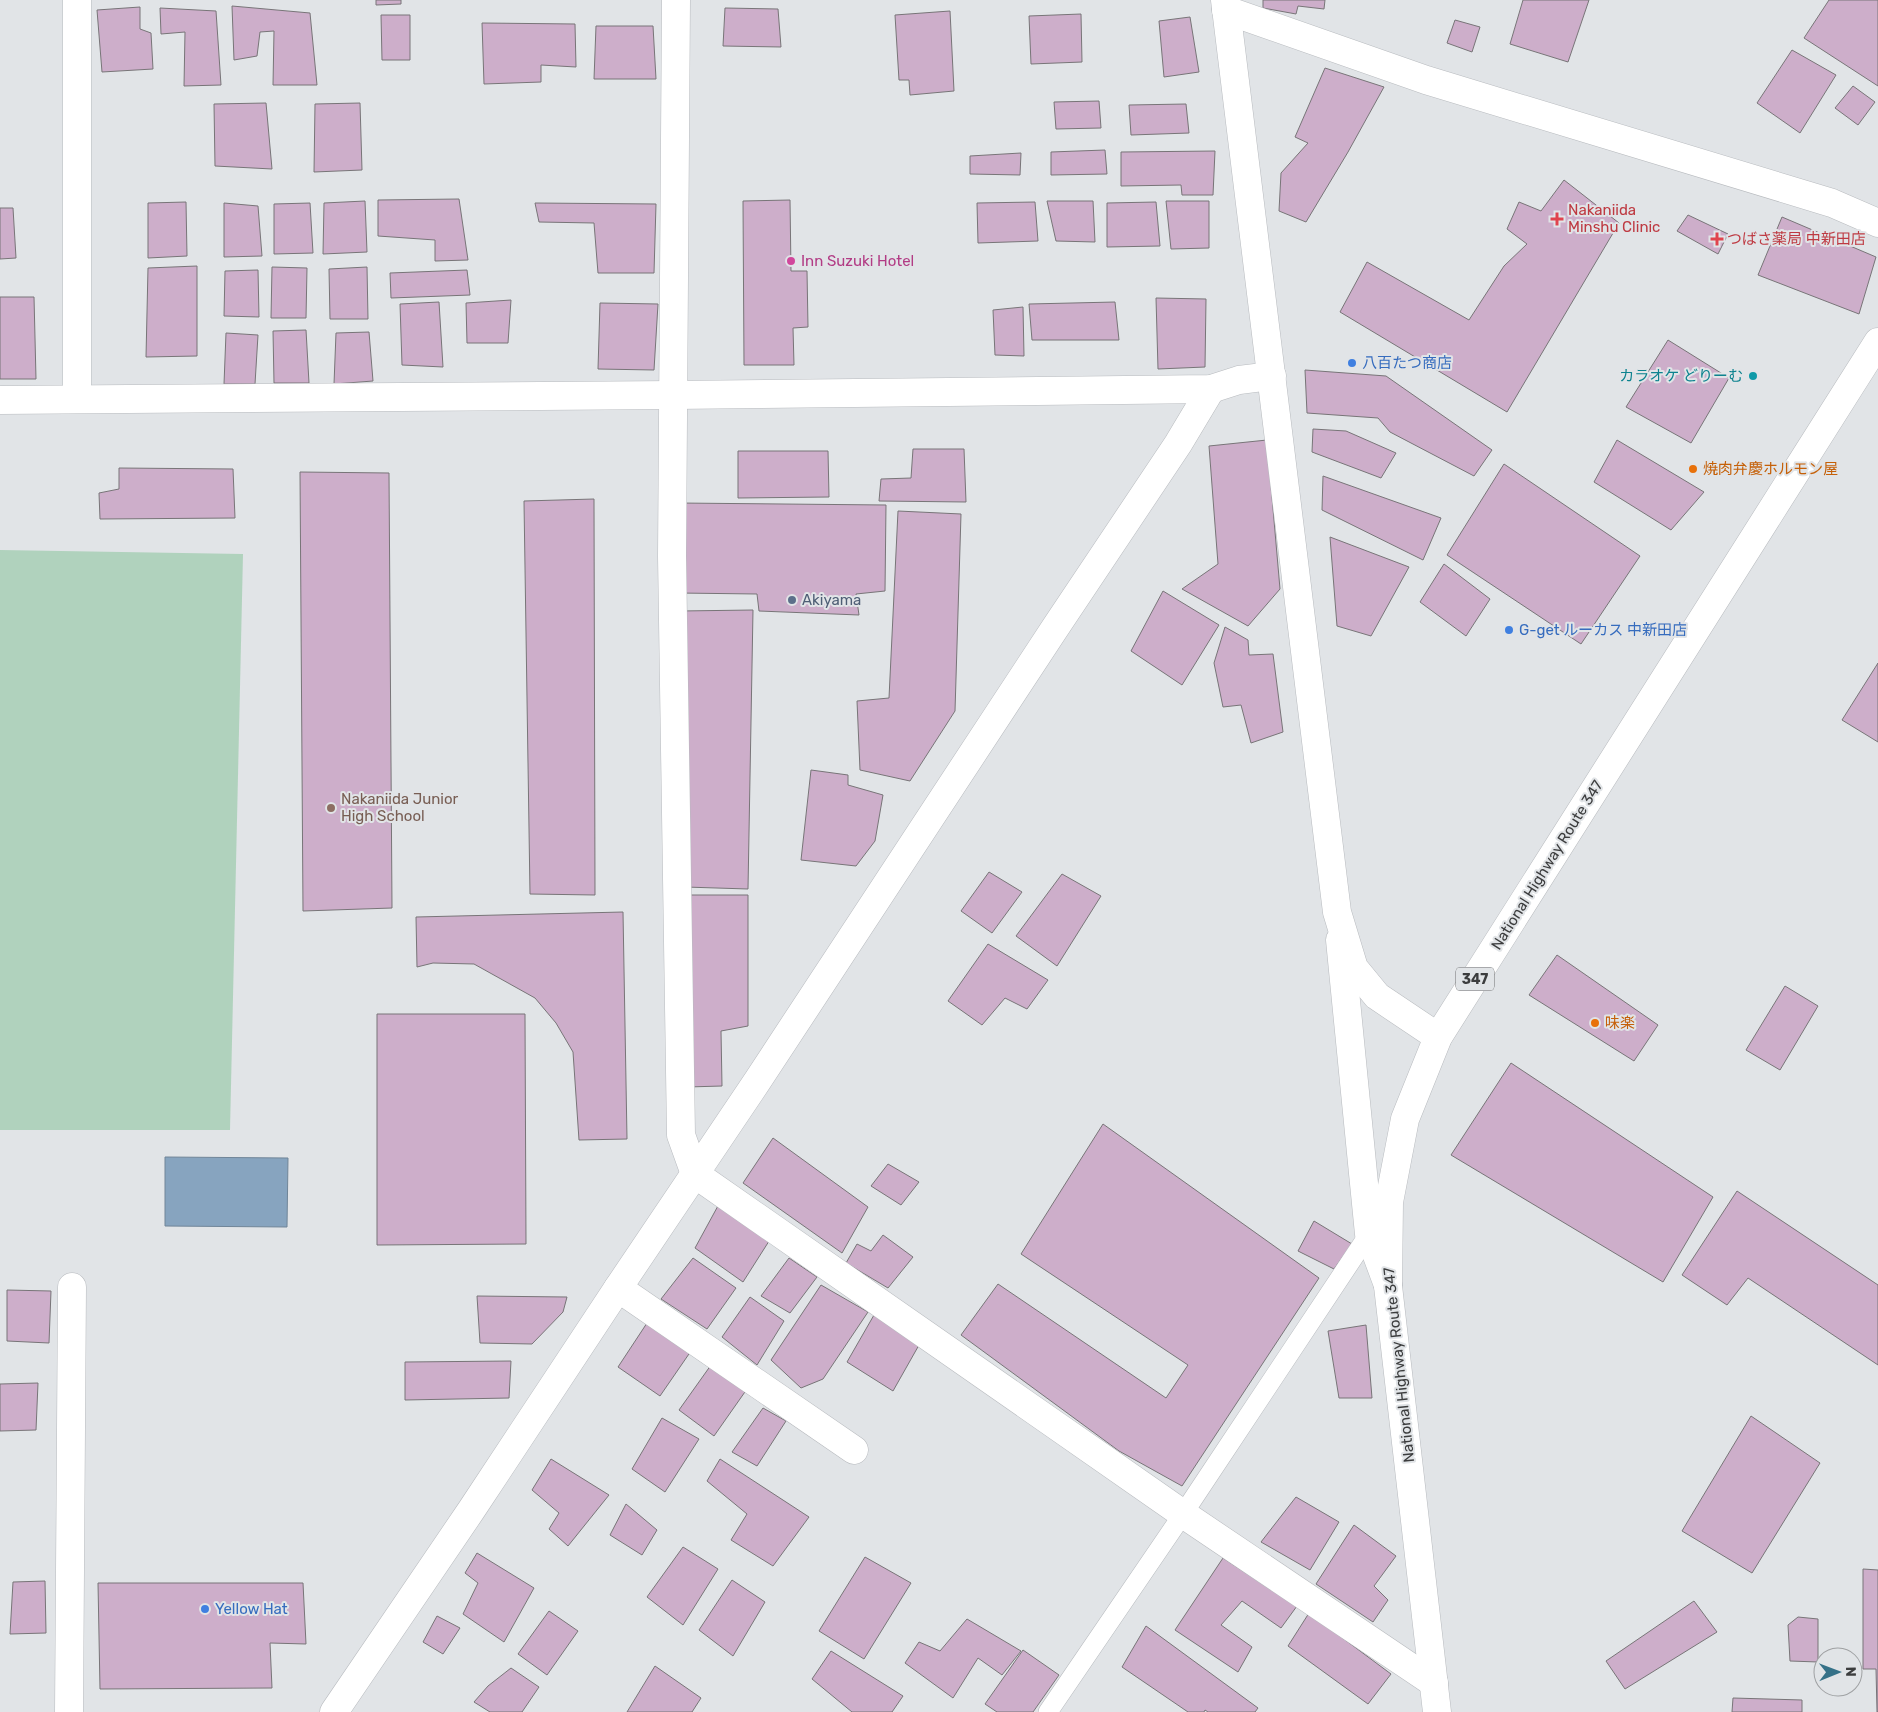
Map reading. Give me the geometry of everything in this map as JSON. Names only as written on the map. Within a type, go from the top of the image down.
[{"type":"main road","points":[[76,399],[77,0]]},
{"type":"main road","points":[[676,0],[672,556],[681,1135],[695,1174],[1183,1514],[1434,1683]]},
{"type":"main road","points":[[1388,1286],[1369,1234],[1337,912],[1226,5],[1413,76],[1832,202],[1878,223]]},
{"type":"main road","name":"National Highway Route 347","points":[[1437,1712],[1388,1286],[1390,1202],[1405,1120],[1438,1037],[1878,342]]},
{"type":"main road","points":[[0,400],[1211,389],[1239,380],[1272,376]]},
{"type":"main road","points":[[334,1712],[695,1174],[1178,444],[1211,389]]},
{"type":"main road","points":[[1337,912],[1354,968],[1377,996],[1438,1037]]},
{"type":"main road","points":[[69,1712],[72,1287]]},
{"type":"main road","points":[[618,1288],[854,1450]]},
{"type":"lane","points":[[1048,1712],[1183,1514],[1369,1234]]},
{"type":"green space","points":[[0,550],[243,554],[230,1130],[0,1130]]},
{"type":"water","points":[[165,1157],[288,1158],[287,1227],[165,1226]]},
{"type":"building","points":[[376,0],[401,0],[401,4],[376,5]]},
{"type":"building","points":[[1263,0],[1325,0],[1324,9],[1298,6],[1296,14],[1263,8]]},
{"type":"building","points":[[1523,0],[1589,0],[1568,62],[1510,44]]},
{"type":"building","points":[[1829,0],[1878,0],[1878,86],[1804,38]]},
{"type":"building","points":[[232,6],[310,13],[317,85],[273,85],[274,31],[260,32],[257,56],[234,60]]},
{"type":"building","points":[[140,7],[140,29],[151,33],[153,69],[102,72],[97,10]]},
{"type":"building","points":[[160,8],[216,11],[221,85],[184,86],[185,32],[161,34]]},
{"type":"building","points":[[725,8],[778,9],[781,47],[723,46]]},
{"type":"building","points":[[950,11],[954,91],[910,95],[909,80],[899,80],[895,15]]},
{"type":"building","points":[[1081,14],[1082,62],[1031,64],[1029,16]]},
{"type":"building","points":[[381,15],[410,15],[410,60],[382,60]]},
{"type":"building","points":[[1190,17],[1199,72],[1164,77],[1159,21]]},
{"type":"building","points":[[1455,20],[1480,27],[1472,52],[1447,43]]},
{"type":"building","points":[[482,23],[575,24],[576,67],[541,65],[541,82],[484,84]]},
{"type":"building","points":[[596,26],[653,26],[656,79],[594,79]]},
{"type":"building","points":[[1792,50],[1836,75],[1800,133],[1757,103]]},
{"type":"building","points":[[1325,68],[1384,87],[1306,222],[1279,211],[1281,173],[1308,143],[1295,137]]},
{"type":"building","points":[[1853,86],[1875,102],[1858,125],[1835,108]]},
{"type":"building","points":[[1099,101],[1101,128],[1056,129],[1054,102]]},
{"type":"building","points":[[266,103],[272,169],[215,166],[214,104]]},
{"type":"building","points":[[360,103],[362,170],[314,172],[315,104]]},
{"type":"building","points":[[1186,104],[1189,133],[1131,135],[1129,105]]},
{"type":"building","points":[[1105,150],[1107,174],[1051,175],[1051,152]]},
{"type":"building","points":[[1215,151],[1213,195],[1182,195],[1181,185],[1121,186],[1121,152]]},
{"type":"building","points":[[1021,153],[1020,175],[970,174],[970,156]]},
{"type":"building","points":[[1564,180],[1619,223],[1507,412],[1340,312],[1367,262],[1469,320],[1504,266],[1527,244],[1507,229],[1519,202],[1541,211]]},
{"type":"building","points":[[459,199],[468,260],[435,261],[435,240],[378,236],[378,200]]},
{"type":"building","points":[[790,200],[791,271],[807,271],[808,327],[793,328],[794,365],[744,365],[743,201]]},
{"type":"building","points":[[365,201],[367,252],[323,254],[324,203]]},
{"type":"building","points":[[1047,201],[1093,201],[1095,242],[1056,241]]},
{"type":"building","points":[[1166,201],[1209,201],[1209,248],[1171,249]]},
{"type":"building","points":[[186,202],[187,256],[148,258],[148,203]]},
{"type":"building","points":[[1035,202],[1038,241],[978,243],[977,203]]},
{"type":"building","points":[[1156,202],[1160,246],[1107,247],[1107,203]]},
{"type":"building","points":[[224,203],[258,206],[262,256],[224,257]]},
{"type":"building","points":[[310,203],[313,253],[274,254],[274,204]]},
{"type":"building","points":[[535,203],[656,204],[654,273],[598,273],[594,223],[539,222]]},
{"type":"building","points":[[0,208],[13,208],[16,258],[0,259]]},
{"type":"building","points":[[1688,215],[1728,234],[1718,254],[1677,231]]},
{"type":"building","points":[[1782,217],[1876,257],[1859,314],[1758,275]]},
{"type":"building","points":[[197,266],[197,356],[146,357],[148,268]]},
{"type":"building","points":[[272,267],[307,268],[306,318],[271,318]]},
{"type":"building","points":[[367,267],[368,319],[330,319],[329,269]]},
{"type":"building","points":[[258,270],[259,317],[224,316],[225,271]]},
{"type":"building","points":[[467,270],[470,295],[391,298],[390,273]]},
{"type":"building","points":[[0,297],[34,297],[36,379],[0,379]]},
{"type":"building","points":[[1156,298],[1206,299],[1205,367],[1158,369]]},
{"type":"building","points":[[511,300],[508,343],[467,343],[466,303]]},
{"type":"building","points":[[439,302],[443,367],[402,365],[400,304]]},
{"type":"building","points":[[1115,302],[1119,340],[1032,340],[1029,304]]},
{"type":"building","points":[[600,303],[658,304],[654,370],[598,369]]},
{"type":"building","points":[[1023,307],[1024,356],[995,355],[993,310]]},
{"type":"building","points":[[306,330],[309,383],[274,383],[273,331]]},
{"type":"building","points":[[369,332],[373,381],[334,384],[336,333]]},
{"type":"building","points":[[226,333],[258,335],[255,384],[224,384]]},
{"type":"building","points":[[1668,340],[1729,378],[1691,443],[1626,407]]},
{"type":"building","points":[[1305,370],[1386,376],[1492,450],[1474,476],[1390,432],[1378,418],[1307,413]]},
{"type":"building","points":[[1313,429],[1346,431],[1396,453],[1381,478],[1312,452]]},
{"type":"building","points":[[1267,440],[1280,589],[1248,626],[1182,589],[1218,564],[1209,446]]},
{"type":"building","points":[[1617,440],[1704,492],[1671,530],[1594,482]]},
{"type":"building","points":[[913,449],[964,449],[966,502],[879,501],[881,479],[911,478]]},
{"type":"building","points":[[738,451],[828,451],[829,497],[738,498]]},
{"type":"building","points":[[1504,464],[1640,556],[1581,644],[1447,555]]},
{"type":"building","points":[[119,468],[233,469],[235,518],[100,519],[99,493],[119,489]]},
{"type":"building","points":[[300,472],[389,473],[392,908],[303,911]]},
{"type":"building","points":[[1323,476],[1441,518],[1423,560],[1322,510]]},
{"type":"building","points":[[594,499],[595,895],[530,894],[524,501]]},
{"type":"building","points":[[678,503],[886,505],[885,591],[856,594],[859,615],[759,611],[757,594],[678,593]]},
{"type":"building","points":[[898,511],[961,514],[955,711],[910,781],[860,770],[857,701],[889,698]]},
{"type":"building","points":[[1330,537],[1409,567],[1371,636],[1337,626]]},
{"type":"building","points":[[1444,564],[1490,599],[1466,636],[1420,602]]},
{"type":"building","points":[[1163,591],[1219,625],[1182,685],[1131,651]]},
{"type":"building","points":[[753,610],[748,889],[685,887],[680,611]]},
{"type":"building","points":[[1225,627],[1248,640],[1249,655],[1273,654],[1283,732],[1251,743],[1241,705],[1223,707],[1214,663]]},
{"type":"building","points":[[1878,663],[1878,742],[1842,720]]},
{"type":"building","points":[[811,770],[848,775],[848,785],[883,795],[875,841],[856,866],[801,860]]},
{"type":"building","points":[[989,872],[1022,892],[992,933],[961,911]]},
{"type":"building","points":[[1062,874],[1101,896],[1057,966],[1016,936]]},
{"type":"building","points":[[683,895],[748,895],[748,1026],[721,1031],[722,1086],[687,1087]]},
{"type":"building","points":[[623,912],[627,1139],[579,1140],[573,1052],[556,1023],[535,998],[474,964],[433,963],[417,967],[416,917]]},
{"type":"building","points":[[988,944],[1048,980],[1027,1009],[1005,998],[982,1025],[948,1001]]},
{"type":"building","points":[[1557,955],[1658,1025],[1634,1061],[1529,995]]},
{"type":"building","points":[[1785,986],[1818,1006],[1780,1070],[1746,1050]]},
{"type":"building","points":[[377,1014],[525,1014],[526,1244],[377,1245]]},
{"type":"building","points":[[1511,1063],[1713,1197],[1663,1282],[1451,1155]]},
{"type":"building","points":[[1103,1124],[1319,1278],[1182,1486],[1119,1451],[961,1335],[998,1284],[1166,1398],[1188,1365],[1021,1254]]},
{"type":"building","points":[[773,1138],[868,1207],[842,1253],[743,1183]]},
{"type":"building","points":[[888,1164],[919,1182],[901,1205],[871,1186]]},
{"type":"building","points":[[1737,1191],[1878,1285],[1878,1365],[1748,1278],[1727,1305],[1682,1275]]},
{"type":"building","points":[[719,1204],[771,1238],[743,1282],[695,1248]]},
{"type":"building","points":[[1314,1221],[1352,1244],[1334,1269],[1298,1251]]},
{"type":"building","points":[[883,1235],[913,1257],[888,1288],[846,1263],[857,1244],[871,1251]]},
{"type":"building","points":[[693,1258],[736,1288],[707,1329],[661,1299]]},
{"type":"building","points":[[789,1258],[817,1277],[790,1313],[761,1296]]},
{"type":"building","points":[[821,1285],[868,1312],[823,1379],[801,1388],[771,1360]]},
{"type":"building","points":[[7,1290],[51,1291],[49,1343],[7,1341]]},
{"type":"building","points":[[477,1296],[567,1297],[563,1312],[532,1344],[480,1343]]},
{"type":"building","points":[[750,1297],[784,1321],[757,1365],[722,1337]]},
{"type":"building","points":[[874,1315],[919,1345],[893,1391],[847,1362]]},
{"type":"building","points":[[647,1323],[691,1351],[660,1396],[618,1367]]},
{"type":"building","points":[[1366,1325],[1372,1398],[1339,1398],[1328,1331]]},
{"type":"building","points":[[511,1361],[509,1398],[405,1400],[405,1362]]},
{"type":"building","points":[[711,1365],[747,1389],[714,1436],[679,1410]]},
{"type":"building","points":[[38,1383],[36,1430],[0,1431],[0,1384]]},
{"type":"building","points":[[763,1408],[786,1421],[757,1466],[732,1452]]},
{"type":"building","points":[[1751,1416],[1820,1463],[1752,1573],[1682,1531]]},
{"type":"building","points":[[662,1418],[699,1439],[665,1492],[632,1469]]},
{"type":"building","points":[[551,1459],[609,1495],[568,1546],[549,1529],[559,1513],[532,1490]]},
{"type":"building","points":[[720,1459],[809,1517],[773,1566],[731,1540],[747,1514],[707,1481]]},
{"type":"building","points":[[1296,1497],[1339,1522],[1310,1570],[1261,1542]]},
{"type":"building","points":[[626,1504],[657,1530],[642,1555],[610,1535]]},
{"type":"building","points":[[1354,1525],[1396,1556],[1374,1586],[1388,1600],[1373,1622],[1316,1584]]},
{"type":"building","points":[[683,1547],[718,1569],[683,1625],[647,1597]]},
{"type":"building","points":[[477,1553],[534,1588],[504,1642],[463,1614],[478,1583],[465,1573]]},
{"type":"building","points":[[865,1557],[911,1583],[864,1659],[819,1631]]},
{"type":"building","points":[[1223,1558],[1297,1606],[1281,1628],[1242,1601],[1221,1625],[1252,1647],[1238,1672],[1175,1630]]},
{"type":"building","points":[[1863,1569],[1878,1570],[1878,1712],[1876,1669],[1863,1669]]},
{"type":"building","points":[[732,1580],[765,1602],[733,1656],[699,1630]]},
{"type":"building","points":[[45,1581],[46,1633],[10,1634],[13,1582]]},
{"type":"building","points":[[98,1583],[303,1583],[306,1644],[270,1643],[272,1688],[100,1689]]},
{"type":"building","points":[[1694,1601],[1717,1632],[1625,1689],[1606,1661]]},
{"type":"building","points":[[549,1611],[578,1631],[547,1675],[518,1654]]},
{"type":"building","points":[[1309,1613],[1391,1674],[1368,1704],[1288,1646]]},
{"type":"building","points":[[437,1616],[460,1628],[443,1654],[423,1642]]},
{"type":"building","points":[[1798,1617],[1818,1619],[1818,1647],[1813,1647],[1813,1662],[1790,1661],[1788,1625]]},
{"type":"building","points":[[967,1619],[1021,1651],[1002,1675],[978,1658],[953,1698],[905,1663],[919,1642],[940,1651]]},
{"type":"building","points":[[1146,1626],[1258,1708],[1255,1712],[1208,1712],[1205,1710],[1204,1712],[1188,1712],[1122,1667]]},
{"type":"building","points":[[1023,1650],[1059,1675],[1033,1712],[997,1712],[985,1704]]},
{"type":"building","points":[[831,1651],[903,1696],[892,1712],[852,1712],[812,1679]]},
{"type":"building","points":[[655,1666],[701,1698],[692,1712],[627,1712]]},
{"type":"building","points":[[511,1668],[539,1687],[522,1712],[490,1712],[474,1702],[488,1686]]},
{"type":"building","points":[[1733,1698],[1802,1700],[1802,1712],[1732,1712]]},
{"type":"place","name":"Nakaniida Minshu Clinic","points":[[1557,219]]},
{"type":"place","name":"つばさ薬局 中新田店","points":[[1717,239]]},
{"type":"place","name":"Inn Suzuki Hotel","points":[[791,261]]},
{"type":"place","name":"八百たつ商店","points":[[1352,363]]},
{"type":"place","name":"カラオケ どりーむ","points":[[1753,376]]},
{"type":"place","name":"焼肉弁慶ホルモン屋","points":[[1693,469]]},
{"type":"place","name":"Akiyama","points":[[792,600]]},
{"type":"place","name":"G-get ルーカス 中新田店","points":[[1509,630]]},
{"type":"place","name":"Nakaniida Junior High School","points":[[331,808]]},
{"type":"place","name":"味楽","points":[[1595,1023]]},
{"type":"place","name":"Yellow Hat","points":[[205,1609]]}]
